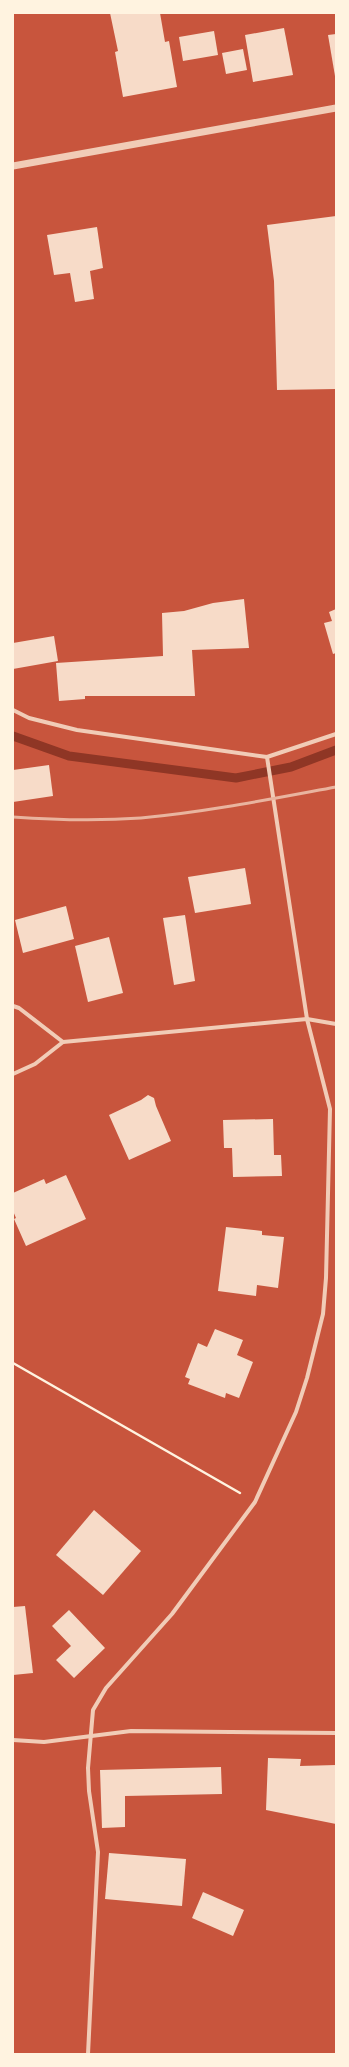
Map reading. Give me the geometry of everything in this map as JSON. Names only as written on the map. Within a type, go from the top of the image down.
[{"type":"street","points":[[13,166],[336,108]]},
{"type":"street","points":[[13,710],[29,718],[77,730],[268,759],[336,734]]},
{"type":"street","points":[[88,2054],[98,1852],[89,1790],[93,1710],[106,1688],[172,1614],[255,1502],[296,1412],[307,1378],[323,1314],[326,1278],[330,1109],[307,1019],[268,759]]},
{"type":"street","points":[[13,1006],[19,1008],[64,1042]]},
{"type":"street","points":[[13,1074],[35,1064],[64,1042],[307,1019],[336,1024]]},
{"type":"street","points":[[13,1740],[44,1742],[131,1731],[336,1733]]},
{"type":"path","points":[[13,1363],[255,1502]]},
{"type":"building","points":[[110,13],[160,13],[165,42],[169,41],[177,87],[123,97],[115,52],[118,51]]},
{"type":"building","points":[[284,28],[293,75],[253,82],[245,35]]},
{"type":"building","points":[[214,31],[218,55],[183,61],[179,37]]},
{"type":"building","points":[[336,34],[336,76],[335,76],[328,35]]},
{"type":"building","points":[[243,49],[247,70],[226,74],[222,53]]},
{"type":"building","points":[[336,216],[336,389],[277,390],[274,281],[267,225]]},
{"type":"building","points":[[97,227],[103,268],[90,271],[94,299],[75,302],[70,273],[54,275],[47,235]]},
{"type":"building","points":[[244,599],[249,648],[192,650],[195,696],[85,696],[85,699],[59,701],[56,663],[163,656],[162,613],[184,611],[213,603]]},
{"type":"building","points":[[336,609],[336,653],[333,654],[324,623],[332,621],[329,612]]},
{"type":"building","points":[[54,636],[58,661],[13,669],[13,643]]},
{"type":"building","points":[[49,765],[53,796],[13,802],[13,770]]},
{"type":"building","points":[[245,868],[251,904],[195,913],[188,877]]},
{"type":"building","points":[[66,906],[74,939],[23,953],[15,920]]},
{"type":"building","points":[[185,915],[195,981],[174,985],[163,918]]},
{"type":"building","points":[[109,937],[123,993],[88,1002],[75,946]]},
{"type":"building","points":[[148,1095],[154,1098],[171,1141],[129,1160],[109,1115],[141,1100]]},
{"type":"building","points":[[273,1119],[274,1155],[281,1155],[282,1176],[233,1177],[232,1148],[224,1148],[223,1120]]},
{"type":"building","points":[[66,1175],[86,1219],[26,1246],[14,1219],[16,1218],[13,1211],[13,1193],[44,1179],[46,1184]]},
{"type":"building","points":[[226,1227],[262,1231],[262,1235],[284,1237],[278,1288],[257,1285],[256,1296],[218,1291]]},
{"type":"building","points":[[215,1329],[243,1340],[237,1355],[253,1362],[239,1398],[226,1393],[225,1398],[188,1384],[190,1379],[185,1377],[198,1343],[207,1347]]},
{"type":"building","points":[[94,1510],[141,1551],[103,1595],[56,1555]]},
{"type":"building","points":[[25,1606],[33,1673],[13,1675],[13,1607]]},
{"type":"building","points":[[69,1610],[105,1648],[74,1678],[56,1660],[71,1646],[52,1626]]},
{"type":"building","points":[[268,1758],[301,1759],[300,1766],[336,1765],[336,1824],[266,1810]]},
{"type":"building","points":[[221,1767],[222,1794],[125,1796],[125,1827],[102,1828],[100,1770]]},
{"type":"building","points":[[109,1853],[186,1859],[182,1906],[105,1899]]},
{"type":"building","points":[[203,1892],[244,1910],[233,1936],[192,1918]]},
{"type":"waterway","points":[[13,736],[69,756],[236,778],[291,767],[336,750]]},
{"type":"railway","points":[[13,817],[77,820],[141,818],[214,809],[336,787]]}]
